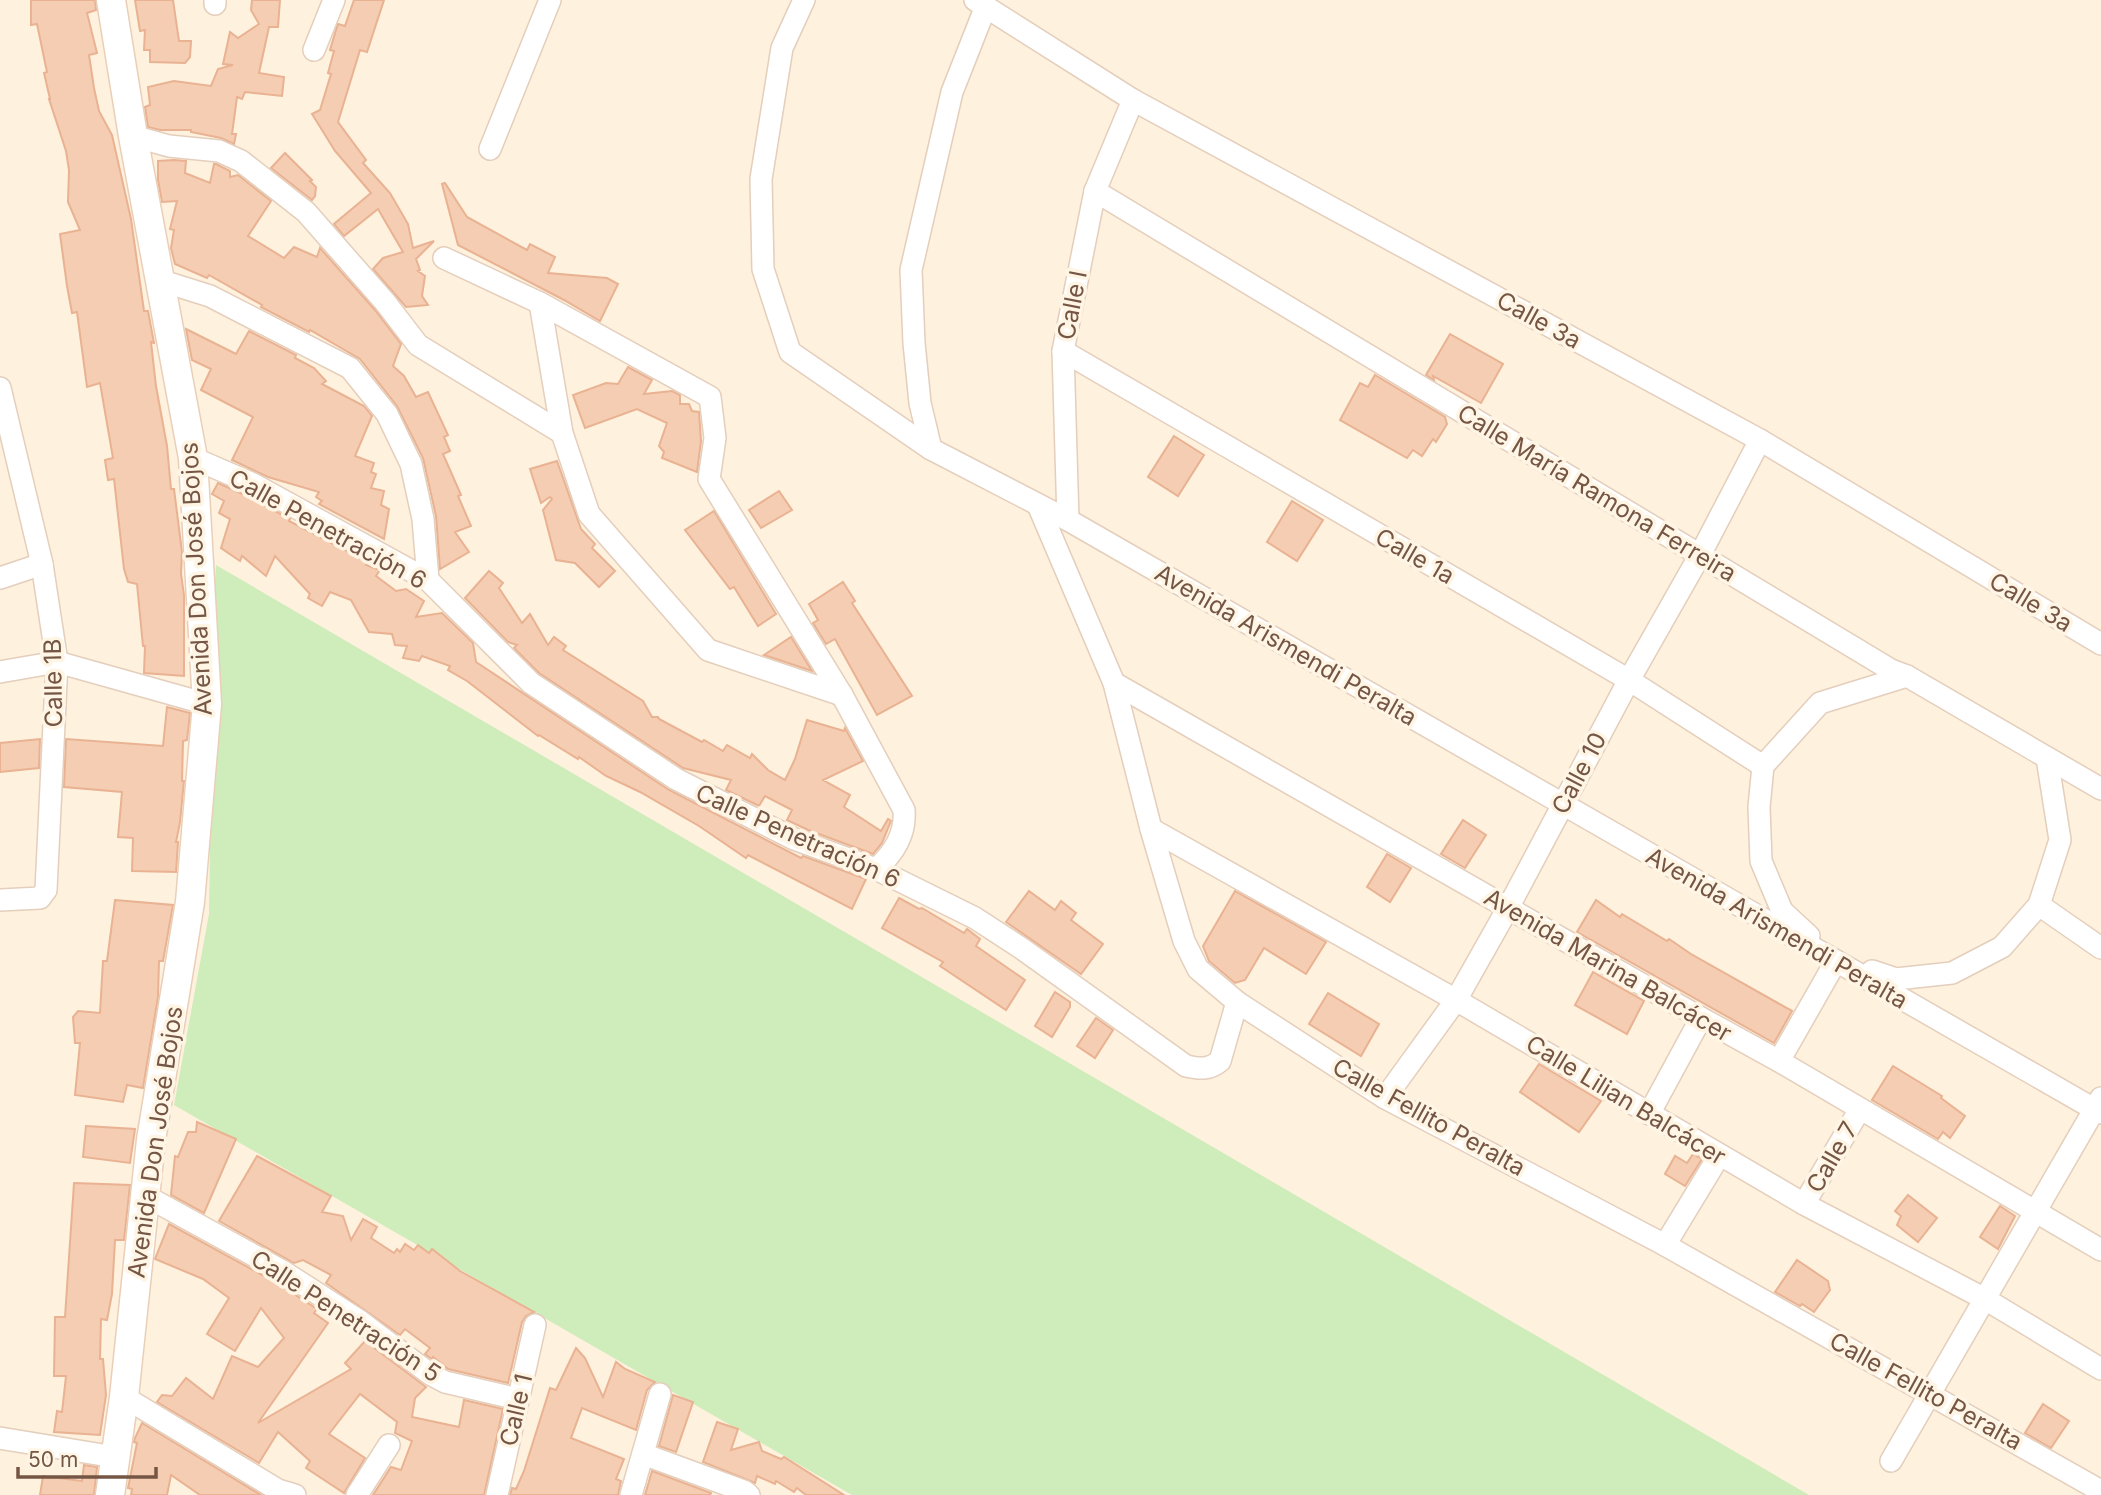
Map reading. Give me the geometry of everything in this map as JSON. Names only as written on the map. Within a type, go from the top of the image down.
[{"type":"street","name":"Avenida Don José Bojos","points":[[110,1495],[124,1397],[151,1140],[190,902],[207,704],[193,458],[133,136],[111,0]]},
{"type":"street","points":[[314,50],[334,0]]},
{"type":"street","points":[[490,149],[550,0]]},
{"type":"street","name":"Avenida Arismendi Peralta","points":[[804,0],[782,48],[761,179],[763,269],[790,352],[931,449],[1068,520],[1836,961],[2099,1106]]},
{"type":"street","points":[[931,449],[919,403],[911,270],[952,92],[980,3]]},
{"type":"street","name":"Calle 3a","points":[[980,3],[1133,100],[1760,440],[2101,645]]},
{"type":"street","name":"Calle I","points":[[1068,520],[1063,351],[1095,191],[1133,100]]},
{"type":"street","points":[[133,136],[169,146],[219,151],[241,161],[306,212],[385,302],[418,345],[562,433]]},
{"type":"street","name":"Calle María Ramona Ferreira","points":[[1095,191],[1891,670],[1907,676],[2101,789]]},
{"type":"street","points":[[444,258],[540,303],[710,397],[715,438],[709,479],[842,695],[904,810],[905,823],[898,842],[891,856],[876,869]]},
{"type":"street","points":[[159,281],[210,296],[349,368],[387,415],[411,464],[423,519],[428,580]]},
{"type":"street","points":[[540,303],[562,433],[589,514],[708,650],[842,695]]},
{"type":"street","name":"Calle 1a","points":[[1063,351],[1629,680],[1763,766]]},
{"type":"street","name":"Calle 1B","points":[[0,388],[42,564],[57,662],[46,890],[40,898],[0,900]]},
{"type":"street","name":"Calle 10","points":[[1385,1098],[1456,1000],[1629,680],[1700,555],[1760,440]]},
{"type":"street","name":"Calle Penetración 6","points":[[193,458],[253,484],[428,580],[531,683],[676,779],[794,839],[876,869],[975,918],[1186,1066],[1212,1068],[1220,1061],[1237,1002]]},
{"type":"street","name":"Calle Fellito Peralta","points":[[1038,505],[1114,683],[1151,829],[1190,956],[1198,969],[1237,1002],[1385,1098],[1665,1245],[2101,1490]]},
{"type":"street","points":[[0,578],[42,564]]},
{"type":"street","points":[[0,672],[57,662],[207,704]]},
{"type":"street","points":[[1907,676],[1820,703],[1763,766],[1759,807],[1761,861],[1783,911],[1836,961],[1896,979],[1952,973],[2002,947],[2039,905],[2060,840],[2047,758]]},
{"type":"street","name":"Avenida Marina Balcácer","points":[[1114,683],[1779,1061],[2101,1250]]},
{"type":"street","name":"Calle Lilian Balcácer","points":[[1151,829],[1456,1000],[1719,1156],[1985,1299],[2101,1369]]},
{"type":"street","points":[[2039,905],[2101,948]]},
{"type":"street","points":[[1779,1061],[1836,961]]},
{"type":"street","points":[[1649,1114],[1701,1018]]},
{"type":"street","points":[[1891,1461],[2099,1106]]},
{"type":"street","name":"Calle 7","points":[[1804,1204],[1860,1109]]},
{"type":"street","points":[[1665,1245],[1719,1156]]},
{"type":"street","name":"Calle Penetración 5","points":[[144,1195],[284,1272],[360,1321],[430,1374],[445,1382],[518,1399]]},
{"type":"street","name":"Calle 1","points":[[497,1495],[535,1325]]},
{"type":"street","points":[[632,1495],[660,1394]]},
{"type":"street","points":[[124,1397],[278,1490],[295,1495]]},
{"type":"street","points":[[0,1438],[115,1457]]},
{"type":"street","points":[[357,1495],[389,1445]]},
{"type":"street","points":[[643,1454],[749,1495]]},
{"type":"green space","points":[[216,565],[1809,1495],[852,1495],[174,1105],[209,914],[212,723],[207,704]]},
{"type":"building","points":[[31,0],[95,0],[96,10],[87,13],[97,53],[89,55],[94,88],[99,111],[112,135],[131,219],[144,311],[148,311],[154,343],[151,342],[156,386],[167,446],[171,489],[174,489],[182,552],[184,676],[144,673],[145,646],[137,584],[128,582],[124,569],[114,479],[108,480],[105,460],[113,458],[100,383],[87,387],[77,312],[72,313],[67,286],[60,234],[80,230],[68,202],[69,170],[66,151],[49,99],[44,73],[47,72],[37,24],[31,25]]},
{"type":"building","points":[[135,0],[173,0],[179,41],[191,41],[190,57],[185,63],[150,62],[150,50],[144,50],[145,30],[140,31]]},
{"type":"building","points":[[252,0],[280,0],[278,27],[269,27],[259,73],[284,77],[282,96],[245,92],[242,99],[237,97],[232,134],[236,134],[234,144],[191,130],[160,130],[148,127],[145,107],[150,105],[148,87],[174,81],[211,86],[218,69],[233,65],[223,64],[230,32],[238,38],[259,24],[251,10]]},
{"type":"building","points":[[354,0],[384,0],[367,52],[360,50],[338,122],[366,160],[363,163],[390,193],[408,224],[413,248],[434,241],[416,259],[420,270],[418,271],[425,276],[422,296],[428,305],[406,307],[373,269],[383,258],[403,252],[378,209],[344,236],[334,224],[371,193],[335,151],[312,114],[320,110],[331,74],[328,73],[334,51],[330,50],[338,24],[345,26]]},
{"type":"building","points":[[285,153],[312,180],[310,181],[316,187],[312,200],[271,168]]},
{"type":"building","points":[[158,161],[186,161],[185,173],[210,183],[216,164],[230,171],[230,177],[238,175],[271,201],[248,236],[284,258],[294,247],[317,257],[320,248],[401,344],[393,366],[404,376],[416,397],[428,392],[448,435],[444,437],[450,451],[443,454],[471,526],[455,532],[469,552],[440,569],[436,516],[423,458],[397,406],[360,359],[310,330],[309,332],[261,307],[262,305],[209,275],[207,278],[175,264],[171,248],[174,230],[170,229],[177,201],[162,202],[158,180]]},
{"type":"building","points":[[445,183],[467,217],[527,250],[530,244],[555,257],[548,273],[607,278],[618,284],[600,321],[458,245],[442,184]]},
{"type":"building","points":[[186,329],[236,354],[249,331],[296,355],[295,358],[314,368],[326,381],[322,384],[364,406],[372,416],[355,456],[374,463],[371,472],[376,474],[371,488],[384,491],[381,505],[389,509],[384,539],[319,504],[322,501],[316,497],[319,492],[268,477],[232,460],[253,417],[201,390],[211,369],[192,360]]},
{"type":"building","points":[[1450,334],[1503,364],[1481,403],[1433,376],[1434,380],[1426,375]]},
{"type":"building","points":[[628,367],[652,380],[644,394],[672,391],[680,395],[680,404],[689,404],[692,411],[699,412],[701,441],[697,472],[662,458],[664,452],[659,446],[667,423],[637,409],[585,428],[573,395],[606,383],[618,384]]},
{"type":"building","points":[[1375,375],[1445,417],[1447,424],[1436,442],[1433,439],[1422,456],[1413,450],[1407,458],[1340,420],[1360,383],[1368,387]]},
{"type":"building","points":[[1174,436],[1204,455],[1178,496],[1148,477]]},
{"type":"building","points":[[557,461],[581,529],[595,544],[592,548],[615,571],[599,587],[575,563],[556,560],[543,510],[552,499],[550,497],[541,503],[530,469]]},
{"type":"building","points":[[218,483],[290,519],[289,521],[368,562],[366,565],[380,570],[376,576],[396,591],[406,589],[424,601],[416,617],[442,613],[473,643],[476,662],[669,790],[801,858],[803,856],[866,879],[852,909],[748,855],[746,858],[699,826],[538,736],[467,681],[448,670],[450,666],[422,656],[419,661],[403,658],[407,646],[395,645],[392,634],[369,632],[351,600],[330,592],[322,606],[308,598],[310,594],[275,556],[266,576],[242,556],[240,561],[221,548],[230,519],[219,513],[224,501],[212,494]]},
{"type":"building","points":[[779,491],[792,510],[761,528],[749,510]]},
{"type":"building","points":[[1292,501],[1323,520],[1297,561],[1267,542]]},
{"type":"building","points":[[714,511],[776,614],[758,626],[734,587],[730,589],[685,530]]},
{"type":"building","points":[[489,571],[503,583],[499,588],[522,623],[530,614],[548,645],[554,637],[566,646],[563,650],[643,701],[652,717],[658,717],[723,751],[727,745],[750,758],[752,754],[768,770],[785,780],[795,759],[807,720],[844,731],[845,728],[863,761],[823,780],[850,795],[844,807],[881,831],[888,819],[891,821],[882,843],[873,854],[787,820],[792,810],[765,796],[759,806],[726,790],[731,780],[683,768],[539,673],[514,648],[517,645],[508,642],[465,598]]},
{"type":"building","points":[[843,582],[855,601],[852,603],[912,696],[877,715],[835,639],[826,644],[813,623],[818,620],[809,604]]},
{"type":"building","points":[[791,637],[812,671],[764,655]]},
{"type":"building","points":[[167,707],[190,713],[187,740],[183,741],[184,781],[176,842],[176,872],[132,871],[133,838],[118,837],[122,792],[64,787],[66,739],[163,746]]},
{"type":"building","points":[[40,739],[39,768],[0,772],[0,743]]},
{"type":"building","points":[[1463,820],[1486,835],[1465,868],[1441,854]]},
{"type":"building","points":[[1387,854],[1411,868],[1390,902],[1367,887]]},
{"type":"building","points":[[1029,891],[1055,910],[1061,901],[1076,913],[1071,920],[1103,944],[1081,974],[1006,922]]},
{"type":"building","points":[[1235,891],[1326,942],[1306,974],[1264,948],[1245,980],[1235,983],[1209,961],[1203,946]]},
{"type":"building","points":[[899,898],[964,933],[967,929],[980,939],[976,946],[1025,980],[1006,1010],[940,966],[943,962],[882,928]]},
{"type":"building","points":[[115,900],[173,905],[163,961],[159,961],[158,997],[143,1088],[127,1085],[123,1102],[75,1095],[80,1043],[75,1043],[73,1017],[78,1011],[100,1013],[103,961],[107,961]]},
{"type":"building","points":[[1596,900],[1620,917],[1622,914],[1667,941],[1669,939],[1792,1011],[1774,1043],[1577,932]]},
{"type":"building","points":[[1593,972],[1644,1001],[1627,1034],[1575,1005]]},
{"type":"building","points":[[1055,992],[1070,1002],[1070,1007],[1052,1037],[1035,1026]]},
{"type":"building","points":[[1328,993],[1379,1024],[1361,1056],[1309,1024]]},
{"type":"building","points":[[1096,1018],[1113,1030],[1095,1058],[1077,1046]]},
{"type":"building","points":[[1539,1064],[1601,1101],[1579,1132],[1520,1092]]},
{"type":"building","points":[[1893,1066],[1942,1096],[1941,1098],[1965,1116],[1950,1138],[1943,1132],[1938,1139],[1872,1100]]},
{"type":"building","points":[[197,1122],[236,1139],[204,1213],[171,1195],[175,1156],[178,1157],[188,1132],[196,1132]]},
{"type":"building","points":[[86,1126],[135,1129],[130,1163],[83,1157]]},
{"type":"building","points":[[1693,1154],[1702,1159],[1685,1186],[1665,1174],[1675,1156],[1687,1163]]},
{"type":"building","points":[[257,1156],[331,1196],[322,1212],[343,1216],[351,1240],[363,1219],[377,1227],[371,1238],[394,1253],[397,1249],[400,1252],[405,1244],[414,1250],[418,1245],[429,1253],[432,1249],[460,1271],[534,1312],[522,1322],[508,1383],[448,1369],[425,1354],[430,1348],[405,1329],[400,1335],[326,1283],[331,1275],[303,1260],[294,1263],[219,1221]]},
{"type":"building","points":[[74,1183],[130,1185],[124,1240],[115,1240],[112,1294],[107,1320],[101,1319],[100,1359],[103,1359],[106,1395],[100,1435],[54,1432],[57,1411],[62,1412],[66,1376],[54,1376],[55,1317],[65,1317]]},
{"type":"building","points":[[1908,1195],[1937,1218],[1918,1242],[1897,1225],[1901,1216],[1895,1211]]},
{"type":"building","points":[[2000,1206],[2015,1216],[1998,1249],[1980,1237]]},
{"type":"building","points":[[169,1224],[277,1283],[317,1309],[314,1313],[328,1323],[258,1423],[351,1369],[345,1363],[365,1341],[426,1387],[415,1398],[412,1417],[459,1427],[464,1400],[503,1409],[484,1495],[373,1495],[391,1467],[401,1470],[412,1441],[395,1433],[397,1422],[360,1394],[329,1434],[365,1458],[344,1493],[306,1468],[310,1461],[278,1432],[259,1463],[157,1402],[162,1395],[172,1396],[186,1378],[213,1399],[232,1356],[258,1367],[284,1338],[261,1308],[235,1351],[207,1334],[229,1298],[203,1279],[155,1259]]},
{"type":"building","points":[[1797,1260],[1828,1281],[1830,1290],[1814,1312],[1775,1292]]},
{"type":"building","points":[[576,1348],[585,1358],[603,1397],[616,1362],[625,1369],[655,1382],[647,1390],[636,1430],[582,1408],[571,1438],[624,1459],[616,1479],[621,1481],[618,1495],[510,1495],[512,1488],[516,1489],[524,1471],[550,1388],[556,1390]]},
{"type":"building","points":[[673,1395],[693,1402],[676,1452],[659,1446]]},
{"type":"building","points":[[2043,1404],[2069,1421],[2051,1448],[2025,1433]]},
{"type":"building","points":[[717,1422],[738,1429],[731,1450],[759,1442],[762,1451],[781,1459],[784,1457],[844,1495],[806,1495],[797,1488],[794,1492],[776,1481],[775,1484],[757,1476],[755,1483],[703,1462]]},
{"type":"building","points":[[142,1423],[261,1495],[200,1495],[171,1475],[167,1495],[131,1495],[132,1489],[128,1488],[137,1443],[134,1442]]},
{"type":"building","points":[[84,1465],[97,1467],[94,1495],[40,1495],[43,1476],[82,1481]]},
{"type":"building","points":[[652,1471],[711,1493],[645,1495]]}]
